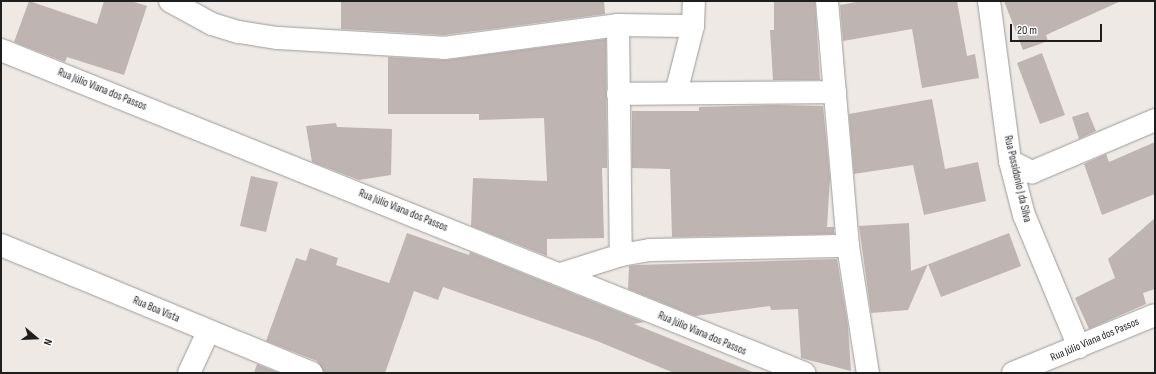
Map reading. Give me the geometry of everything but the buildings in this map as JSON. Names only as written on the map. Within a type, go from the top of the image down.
[{"type":"street","points":[[170,1],[212,24],[240,32],[278,38],[444,48],[618,25],[693,26]]},
{"type":"street","points":[[676,93],[693,26],[694,1]]},
{"type":"street","points":[[827,1],[848,246],[868,373]]},
{"type":"street","name":"Rua Possidonio J da Silva","points":[[989,1],[1010,161],[1024,215],[1079,347]]},
{"type":"street","points":[[618,25],[621,255]]},
{"type":"street","name":"Rua Júlio Viana dos Passos","points":[[1,50],[561,274],[741,350],[804,373]]},
{"type":"street","points":[[618,94],[835,92]]},
{"type":"street","points":[[1010,161],[1032,172],[1107,137],[1129,132],[1155,120]]},
{"type":"street","name":"Rua Boa Vista","points":[[1,245],[208,332],[312,373]]},
{"type":"street","points":[[561,274],[621,255],[695,247],[848,246]]},
{"type":"street","name":"Rua Júlio Viana dos Passos","points":[[1013,373],[1155,315]]},
{"type":"street","points":[[189,373],[208,332]]}]
